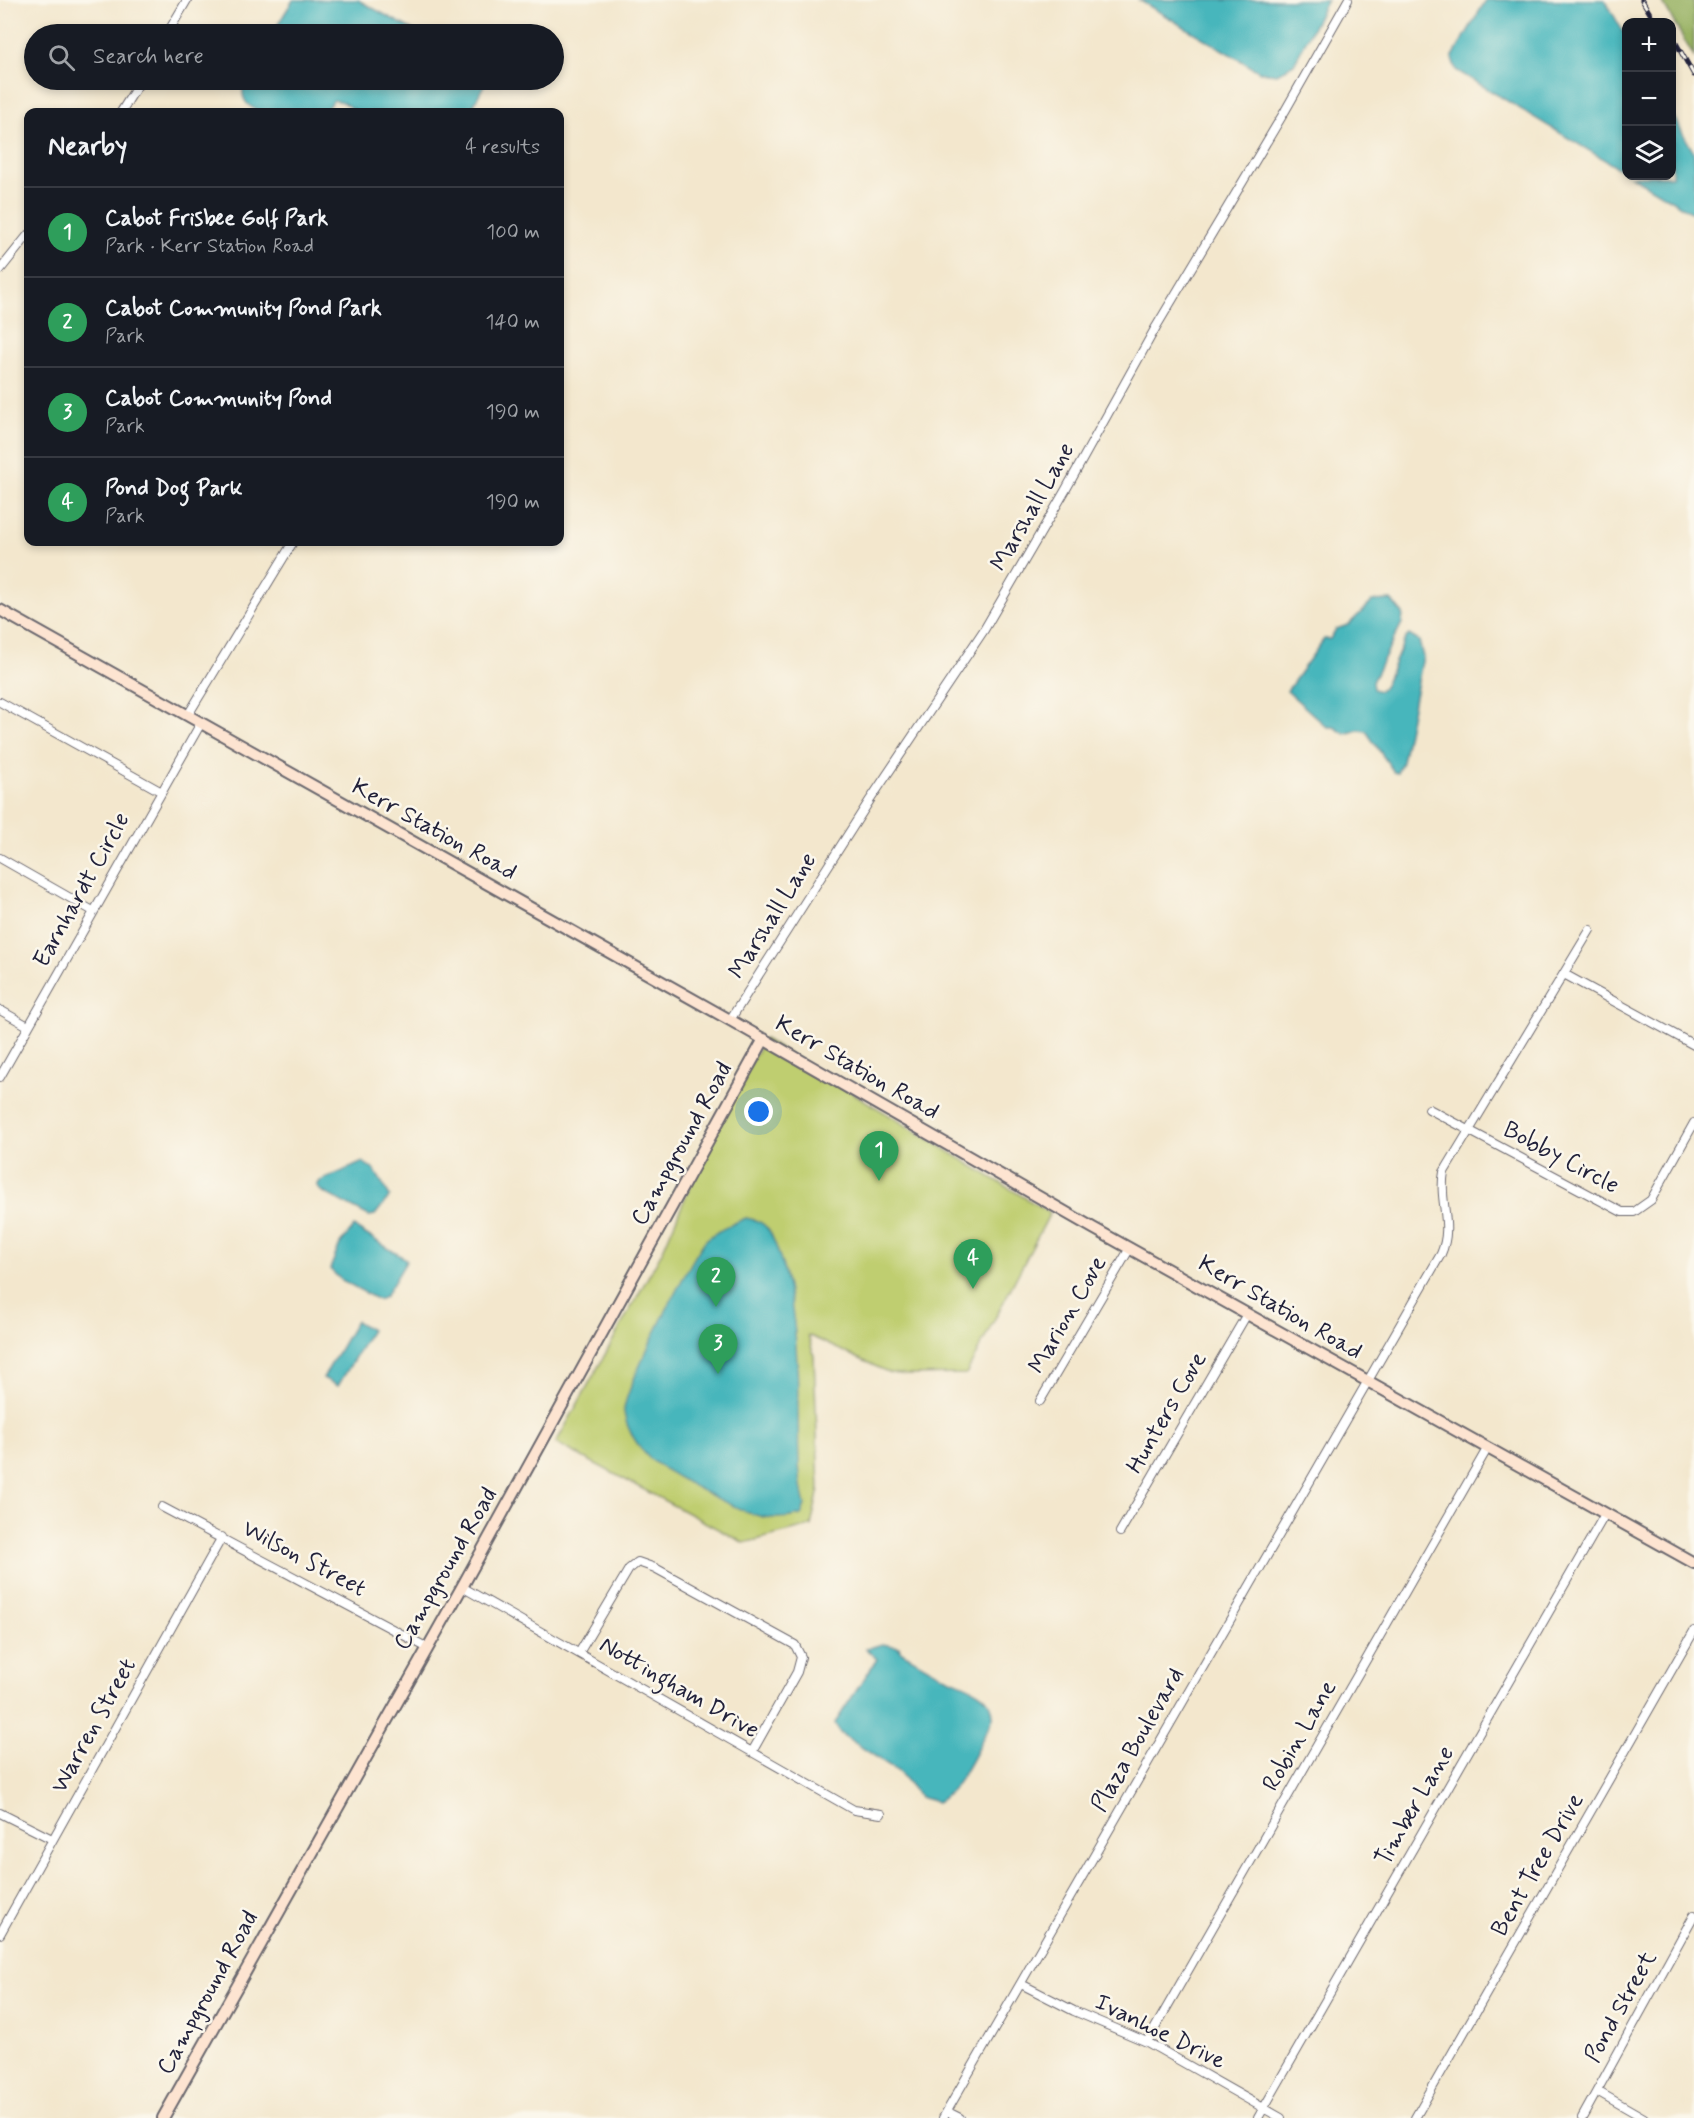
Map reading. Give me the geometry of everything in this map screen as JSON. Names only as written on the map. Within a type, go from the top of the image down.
[{"type":"street","points":[[173,24],[188,0]]},
{"type":"street","name":"Marshall Lane","points":[[730,1020],[870,800],[984,630],[1065,491],[1156,327],[1285,111],[1348,0]]},
{"type":"street","points":[[124,108],[135,90]]},
{"type":"street","points":[[0,270],[24,240]]},
{"type":"street","points":[[188,716],[291,546]]},
{"type":"street","name":"Kerr Station Road","points":[[0,610],[764,1039],[1486,1449],[1694,1563]]},
{"type":"street","points":[[0,702],[160,791]]},
{"type":"street","name":"Earnhardt Circle","points":[[0,1077],[160,791],[201,723]]},
{"type":"street","points":[[0,858],[93,911]]},
{"type":"street","name":"Plaza Boulevard","points":[[946,2115],[1447,1241],[1448,1229],[1442,1199],[1444,1172],[1590,930]]},
{"type":"street","points":[[1564,974],[1694,1045]]},
{"type":"street","points":[[0,1010],[28,1026]]},
{"type":"street","name":"Campground Road","points":[[162,2118],[426,1647],[462,1587],[764,1039]]},
{"type":"street","name":"Bobby Circle","points":[[1429,1109],[1610,1208],[1622,1212],[1634,1212],[1651,1200],[1694,1123]]},
{"type":"street","name":"Marion Cove","points":[[1040,1401],[1130,1248]]},
{"type":"street","name":"Hunters Cove","points":[[1120,1532],[1247,1314]]},
{"type":"street","name":"Robin Lane","points":[[1147,2042],[1486,1449]]},
{"type":"street","name":"Wilson Street","points":[[162,1507],[426,1647]]},
{"type":"street","name":"Timber Lane","points":[[1258,2118],[1605,1514]]},
{"type":"street","name":"Warren Street","points":[[0,1934],[222,1538]]},
{"type":"street","points":[[579,1653],[629,1569],[638,1562],[656,1568],[795,1646],[801,1657],[797,1672],[752,1752]]},
{"type":"street","name":"Nottingham Drive","points":[[462,1587],[854,1810],[880,1814]]},
{"type":"street","name":"Bent Tree Drive","points":[[1415,2118],[1694,1631]]},
{"type":"street","points":[[0,1813],[52,1839]]},
{"type":"street","name":"Pond Street","points":[[1582,2118],[1694,1915]]},
{"type":"street","name":"Ivanhoe Drive","points":[[1021,1984],[1074,2012],[1147,2042],[1281,2118]]},
{"type":"street","points":[[1597,2091],[1644,2118]]},
{"type":"street","points":[[946,2115],[960,2118]]},
{"type":"green space","points":[[1661,0],[1694,0],[1694,57],[1676,26],[1676,18],[1671,18]]},
{"type":"green space","points":[[764,1039],[1050,1213],[966,1374],[890,1373],[808,1335],[814,1356],[819,1489],[811,1526],[744,1543],[556,1443],[663,1250],[715,1128]]},
{"type":"water","points":[[293,0],[358,0],[402,24],[278,24]]},
{"type":"water","points":[[1139,0],[1327,0],[1294,64],[1277,74],[1260,72]]},
{"type":"water","points":[[1486,0],[1605,0],[1622,30],[1622,171],[1456,70],[1452,58]]},
{"type":"water","points":[[244,90],[481,90],[472,108],[352,108],[334,100],[327,108],[253,108],[247,104]]},
{"type":"water","points":[[1676,121],[1694,153],[1694,214],[1638,180],[1676,180]]},
{"type":"water","points":[[1391,600],[1403,614],[1402,623],[1372,682],[1373,689],[1379,691],[1384,687],[1405,639],[1409,635],[1419,641],[1423,657],[1402,762],[1397,773],[1394,772],[1366,731],[1358,730],[1345,734],[1334,727],[1327,727],[1287,691],[1324,639],[1330,639],[1336,629],[1348,625],[1373,601]]},
{"type":"water","points":[[363,1162],[375,1171],[390,1196],[375,1215],[369,1216],[321,1191],[317,1186],[320,1181]]},
{"type":"water","points":[[746,1218],[761,1223],[771,1234],[786,1277],[791,1300],[796,1345],[800,1471],[805,1505],[801,1515],[792,1517],[769,1518],[753,1514],[670,1472],[647,1456],[639,1447],[624,1412],[626,1400],[645,1354],[698,1252],[709,1237]]},
{"type":"water","points":[[354,1227],[407,1260],[385,1297],[378,1300],[340,1279],[330,1269],[340,1244]]},
{"type":"water","points":[[356,1321],[371,1330],[338,1386],[323,1378]]},
{"type":"water","points":[[882,1644],[899,1647],[900,1651],[942,1675],[967,1685],[982,1695],[992,1709],[993,1718],[962,1776],[946,1796],[937,1802],[920,1797],[899,1772],[840,1733],[835,1723],[877,1659],[866,1649]]},
{"type":"railway","points":[[1642,0],[1653,18]]},
{"type":"railway","points":[[1676,43],[1694,75]]},
{"type":"place","name":"Cabot Frisbee Golf Park","points":[[879,1181]]},
{"type":"place","name":"Pond Dog Park","points":[[973,1289]]},
{"type":"place","name":"Cabot Community Pond Park","points":[[716,1307]]},
{"type":"place","name":"Cabot Community Pond","points":[[718,1374]]}]
